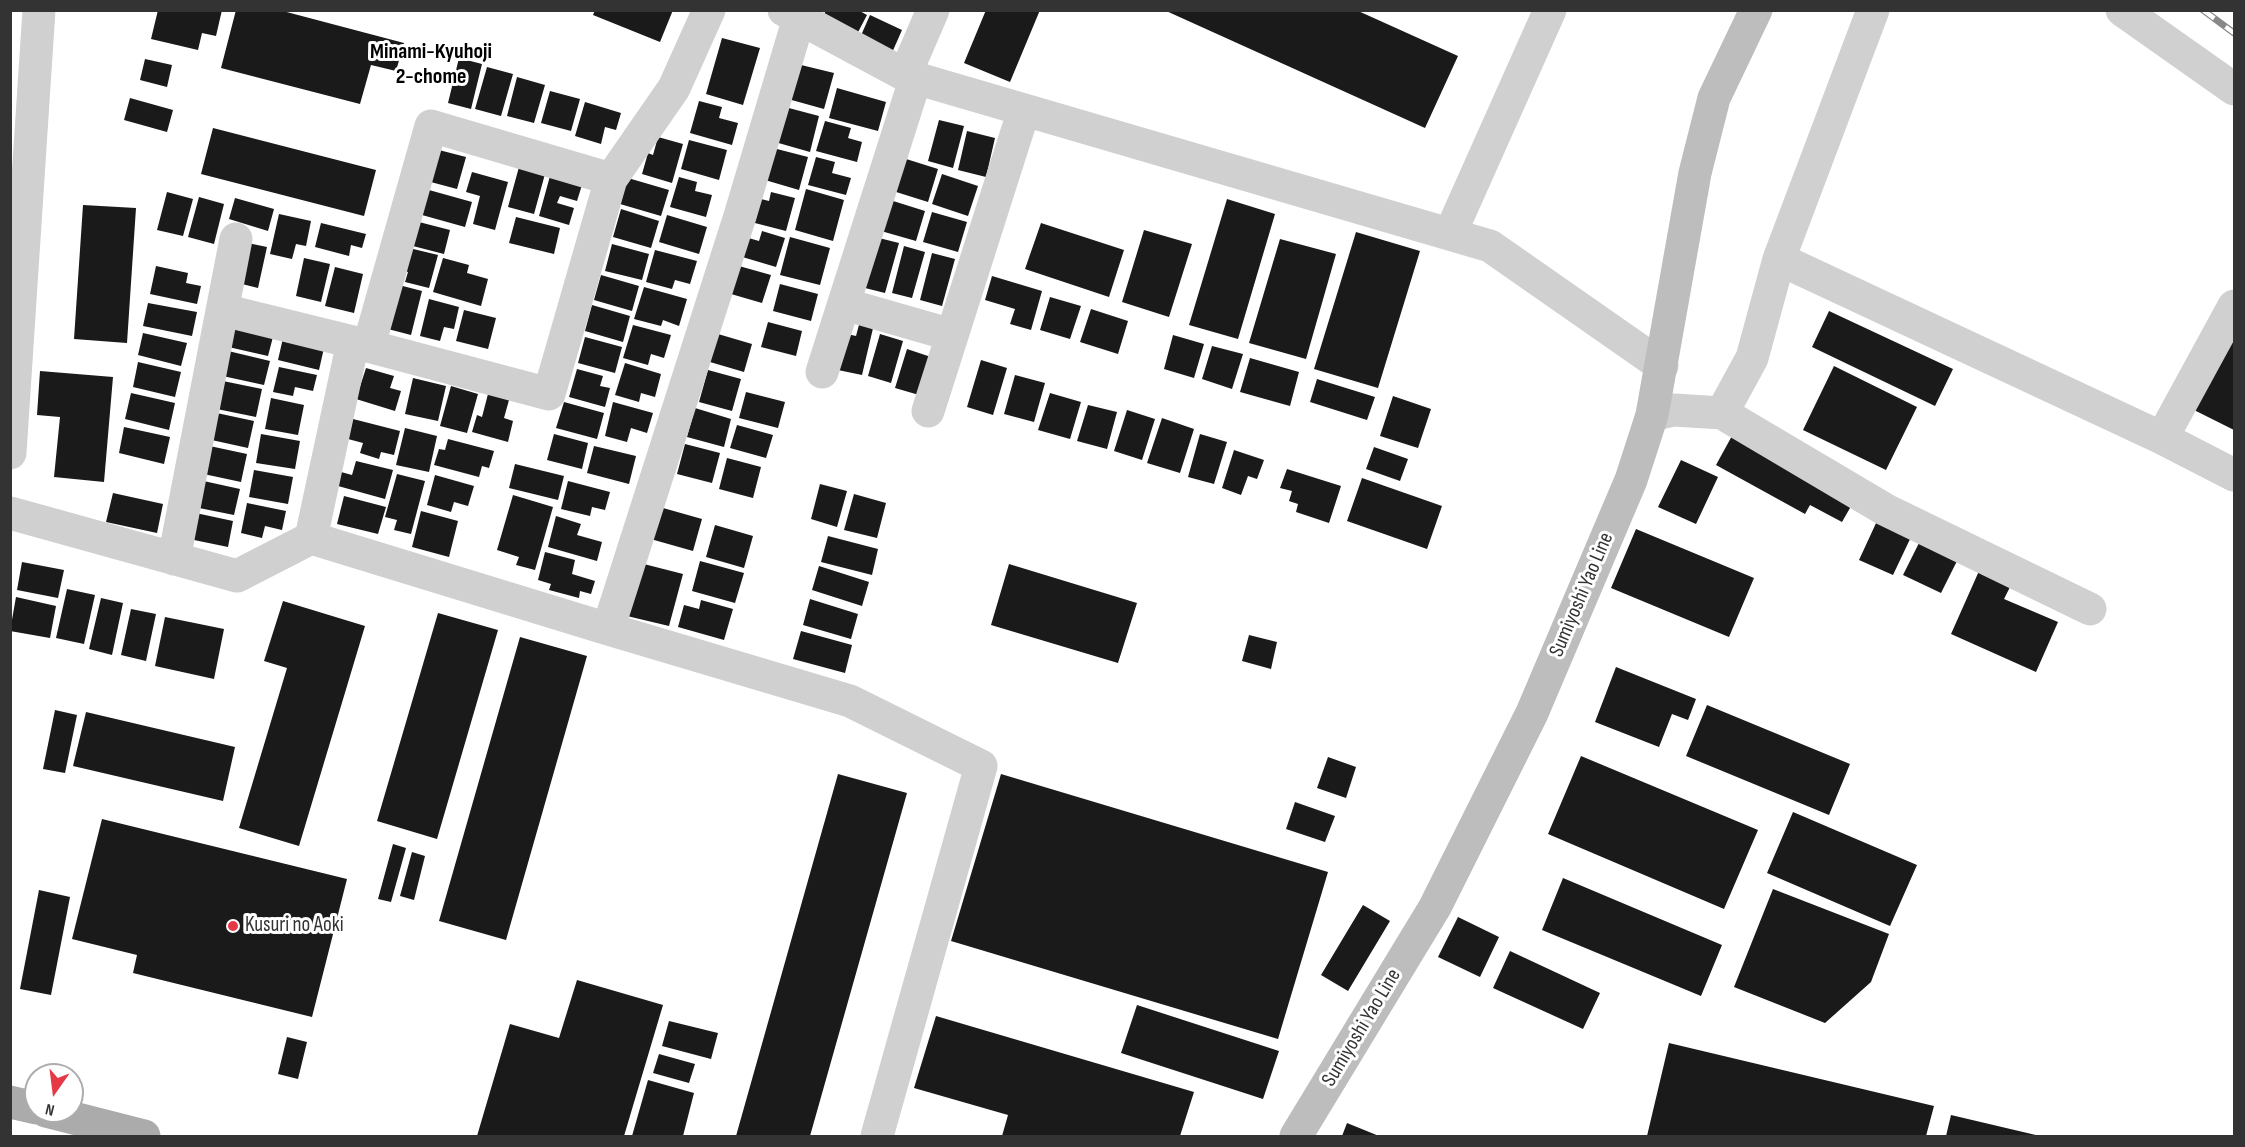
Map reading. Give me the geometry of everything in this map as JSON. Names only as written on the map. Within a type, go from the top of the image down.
[{"type":"main road","name":"Sumiyoshi Yao Line","points":[[1296,1137],[1435,907],[1532,713],[1631,480],[1652,415],[1695,173],[1714,98],[1756,10]]},
{"type":"main road","points":[[67,1123],[144,1137]]},
{"type":"street","points":[[10,453],[39,10]]},
{"type":"street","points":[[223,310],[549,394],[611,178],[674,88],[709,10]]},
{"type":"street","points":[[822,372],[910,76],[933,10]]},
{"type":"street","points":[[1450,234],[1550,10]]},
{"type":"street","points":[[2122,10],[2235,89]]},
{"type":"street","points":[[1722,413],[1752,358],[1779,259],[1872,11]]},
{"type":"street","points":[[608,629],[740,216],[791,14],[910,76],[1490,246],[1662,366]]},
{"type":"street","points":[[928,411],[1024,110]]},
{"type":"street","points":[[310,538],[361,344],[431,126],[611,178]]},
{"type":"street","points":[[174,559],[236,239]]},
{"type":"street","points":[[1779,259],[2162,438],[2235,475]]},
{"type":"street","points":[[844,304],[952,335]]},
{"type":"street","points":[[2162,438],[2235,306]]},
{"type":"street","points":[[1652,415],[1674,410],[1722,413],[1886,510],[2090,609]]},
{"type":"street","points":[[10,513],[237,576],[310,538],[850,701],[981,766],[877,1137]]},
{"type":"building","points":[[158,10],[222,10],[216,36],[202,33],[198,50],[151,39]]},
{"type":"building","points":[[236,10],[279,10],[404,43],[396,71],[371,65],[360,104],[221,68]]},
{"type":"building","points":[[595,10],[673,10],[660,42],[593,15]]},
{"type":"building","points":[[826,10],[858,10],[867,15],[855,38],[821,21]]},
{"type":"building","points":[[986,10],[1040,10],[1010,82],[964,63]]},
{"type":"building","points":[[1164,10],[1356,10],[1458,56],[1425,128]]},
{"type":"building","points":[[870,15],[902,30],[891,55],[859,40]]},
{"type":"building","points":[[722,38],[760,48],[743,105],[706,94]]},
{"type":"building","points":[[459,58],[482,64],[471,109],[448,103]]},
{"type":"building","points":[[145,59],[172,65],[167,87],[140,80]]},
{"type":"building","points":[[797,64],[834,73],[824,109],[788,99]]},
{"type":"building","points":[[487,67],[513,74],[501,116],[475,109]]},
{"type":"building","points":[[517,77],[545,85],[534,123],[507,116]]},
{"type":"building","points":[[837,88],[886,102],[878,131],[829,118]]},
{"type":"building","points":[[550,91],[580,99],[571,131],[541,123]]},
{"type":"building","points":[[130,98],[173,110],[167,132],[124,120]]},
{"type":"building","points":[[699,101],[722,107],[719,118],[738,123],[732,145],[690,133]]},
{"type":"building","points":[[585,102],[621,113],[616,130],[605,127],[601,144],[575,136]]},
{"type":"building","points":[[785,107],[819,116],[810,152],[775,142]]},
{"type":"building","points":[[939,120],[964,126],[953,168],[928,161]]},
{"type":"building","points":[[825,121],[851,128],[848,138],[862,142],[857,162],[816,151]]},
{"type":"building","points":[[213,128],[376,170],[364,216],[201,174]]},
{"type":"building","points":[[967,131],[995,138],[986,177],[958,170]]},
{"type":"building","points":[[658,137],[683,144],[672,183],[642,174],[648,153],[653,155]]},
{"type":"building","points":[[689,140],[727,150],[719,180],[681,169]]},
{"type":"building","points":[[773,148],[808,157],[799,190],[765,180]]},
{"type":"building","points":[[435,149],[466,157],[457,189],[427,181]]},
{"type":"building","points":[[816,157],[835,162],[832,173],[851,178],[846,195],[808,185]]},
{"type":"building","points":[[903,158],[938,169],[928,202],[893,191]]},
{"type":"building","points":[[519,167],[545,174],[534,214],[508,207]]},
{"type":"building","points":[[472,172],[508,182],[495,230],[473,224],[480,196],[466,192]]},
{"type":"building","points":[[942,174],[978,186],[968,216],[932,204]]},
{"type":"building","points":[[550,176],[582,185],[577,201],[560,196],[557,203],[574,208],[569,225],[539,216]]},
{"type":"building","points":[[679,177],[697,182],[695,191],[712,195],[706,217],[670,207]]},
{"type":"building","points":[[628,178],[669,190],[661,216],[620,204]]},
{"type":"building","points":[[806,189],[844,200],[833,241],[795,230]]},
{"type":"building","points":[[429,190],[472,202],[465,227],[422,215]]},
{"type":"building","points":[[167,192],[193,199],[183,236],[157,230]]},
{"type":"building","points":[[771,192],[795,198],[786,231],[751,222],[757,198],[769,201]]},
{"type":"building","points":[[199,197],[224,204],[214,244],[188,237]]},
{"type":"building","points":[[235,198],[274,209],[268,231],[229,219]]},
{"type":"building","points":[[1227,199],[1275,214],[1238,339],[1189,325]]},
{"type":"building","points":[[890,200],[925,211],[916,241],[881,231]]},
{"type":"building","points":[[83,205],[136,208],[127,343],[74,339]]},
{"type":"building","points":[[621,209],[659,221],[651,248],[613,237]]},
{"type":"building","points":[[932,212],[967,222],[958,252],[923,242]]},
{"type":"building","points":[[279,214],[311,221],[306,246],[296,244],[292,259],[270,254]]},
{"type":"building","points":[[667,215],[707,227],[699,254],[659,242]]},
{"type":"building","points":[[516,217],[560,228],[554,254],[509,243]]},
{"type":"building","points":[[415,221],[450,230],[444,254],[409,245]]},
{"type":"building","points":[[321,223],[366,234],[362,248],[351,245],[349,256],[315,247]]},
{"type":"building","points":[[1041,223],[1124,250],[1109,297],[1025,269]]},
{"type":"building","points":[[1144,230],[1192,244],[1169,317],[1122,302]]},
{"type":"building","points":[[762,231],[785,238],[776,267],[739,256],[745,237],[759,241]]},
{"type":"building","points":[[1356,232],[1420,251],[1378,388],[1314,369]]},
{"type":"building","points":[[790,237],[830,248],[820,285],[780,275]]},
{"type":"building","points":[[875,237],[899,243],[885,293],[861,287]]},
{"type":"building","points":[[1280,239],[1336,254],[1306,359],[1249,343]]},
{"type":"building","points":[[243,242],[267,247],[258,288],[234,282]]},
{"type":"building","points":[[612,244],[649,254],[642,280],[605,271]]},
{"type":"building","points":[[904,246],[925,252],[912,298],[892,293]]},
{"type":"building","points":[[405,247],[438,255],[429,288],[405,282],[408,272],[399,269]]},
{"type":"building","points":[[655,250],[697,261],[690,284],[675,280],[672,289],[646,282]]},
{"type":"building","points":[[932,253],[955,259],[942,306],[920,300]]},
{"type":"building","points":[[304,258],[330,264],[321,302],[296,296]]},
{"type":"building","points":[[443,258],[469,265],[467,273],[488,279],[481,306],[433,292]]},
{"type":"building","points":[[156,266],[188,273],[186,283],[201,286],[197,304],[150,294]]},
{"type":"building","points":[[739,266],[771,275],[762,303],[731,294]]},
{"type":"building","points":[[335,267],[363,274],[354,313],[325,306]]},
{"type":"building","points":[[601,275],[639,286],[632,311],[594,300]]},
{"type":"building","points":[[992,276],[1042,291],[1031,330],[1010,324],[1015,309],[985,300]]},
{"type":"building","points":[[395,284],[422,291],[411,335],[384,328]]},
{"type":"building","points":[[780,284],[818,294],[811,321],[773,311]]},
{"type":"building","points":[[644,287],[687,299],[679,326],[663,320],[661,326],[634,319]]},
{"type":"building","points":[[1050,297],[1081,306],[1070,339],[1040,330]]},
{"type":"building","points":[[429,299],[459,307],[454,329],[444,327],[440,341],[420,336]]},
{"type":"building","points":[[148,303],[197,312],[192,336],[143,326]]},
{"type":"building","points":[[592,305],[630,316],[623,342],[585,331]]},
{"type":"building","points":[[1091,309],[1128,321],[1118,354],[1080,342]]},
{"type":"building","points":[[464,310],[496,318],[488,349],[456,341]]},
{"type":"building","points":[[1829,311],[1953,369],[1935,406],[1812,347]]},
{"type":"building","points":[[860,321],[874,324],[862,375],[838,370],[847,334],[856,336]]},
{"type":"building","points":[[230,322],[274,333],[268,356],[224,346]]},
{"type":"building","points":[[768,322],[802,331],[796,356],[761,347]]},
{"type":"building","points":[[633,325],[671,335],[664,358],[651,354],[648,365],[623,358]]},
{"type":"building","points":[[2234,330],[2234,430],[2194,410]]},
{"type":"building","points":[[143,333],[187,343],[181,366],[138,355]]},
{"type":"building","points":[[718,334],[752,344],[744,372],[710,362]]},
{"type":"building","points":[[880,334],[903,341],[891,383],[868,376]]},
{"type":"building","points":[[1173,335],[1204,344],[1194,378],[1164,369]]},
{"type":"building","points":[[585,337],[622,347],[615,373],[578,363]]},
{"type":"building","points":[[283,338],[324,348],[319,370],[278,360]]},
{"type":"building","points":[[1212,346],[1243,354],[1232,389],[1202,379]]},
{"type":"building","points":[[907,349],[931,357],[919,395],[895,388]]},
{"type":"building","points":[[224,350],[270,361],[264,385],[218,375]]},
{"type":"building","points":[[1250,358],[1299,372],[1290,406],[1240,392]]},
{"type":"building","points":[[981,360],[1007,368],[993,415],[967,407]]},
{"type":"building","points":[[138,362],[181,372],[175,397],[133,387]]},
{"type":"building","points":[[625,363],[661,374],[655,397],[641,393],[639,402],[615,395]]},
{"type":"building","points":[[1834,366],[1917,407],[1886,470],[1803,430]]},
{"type":"building","points":[[279,367],[317,375],[313,391],[295,387],[293,396],[273,392]]},
{"type":"building","points":[[366,368],[394,376],[390,388],[401,391],[395,411],[356,399]]},
{"type":"building","points":[[577,369],[603,376],[600,386],[610,388],[605,407],[569,397]]},
{"type":"building","points":[[708,370],[741,379],[732,411],[699,402]]},
{"type":"building","points":[[40,371],[113,377],[104,482],[54,477],[60,417],[37,415]]},
{"type":"building","points":[[1015,375],[1045,383],[1034,422],[1004,414]]},
{"type":"building","points":[[413,378],[446,386],[438,421],[405,414]]},
{"type":"building","points":[[1317,379],[1375,397],[1367,420],[1310,402]]},
{"type":"building","points":[[218,380],[262,389],[256,417],[212,408]]},
{"type":"building","points":[[451,386],[478,394],[467,433],[440,426]]},
{"type":"building","points":[[746,392],[785,402],[778,428],[739,418]]},
{"type":"building","points":[[131,393],[175,403],[169,430],[125,419]]},
{"type":"building","points":[[1050,393],[1081,402],[1070,439],[1038,430]]},
{"type":"building","points":[[488,394],[509,400],[504,418],[513,421],[508,442],[472,432],[477,415],[482,417]]},
{"type":"building","points":[[1393,396],[1431,409],[1418,448],[1380,436]]},
{"type":"building","points":[[271,398],[304,405],[298,435],[265,429]]},
{"type":"building","points":[[564,402],[604,413],[597,439],[556,428]]},
{"type":"building","points":[[613,402],[653,413],[647,433],[631,428],[627,442],[605,436]]},
{"type":"building","points":[[1088,405],[1117,412],[1107,449],[1077,441]]},
{"type":"building","points":[[695,408],[731,419],[724,447],[687,437]]},
{"type":"building","points":[[1127,410],[1155,419],[1142,460],[1114,451]]},
{"type":"building","points":[[212,412],[254,421],[248,448],[207,439]]},
{"type":"building","points":[[1162,418],[1194,429],[1180,473],[1147,463]]},
{"type":"building","points":[[353,419],[400,431],[394,455],[381,452],[379,459],[360,453],[363,443],[348,439]]},
{"type":"building","points":[[737,425],[773,435],[766,458],[730,448]]},
{"type":"building","points":[[124,427],[170,437],[164,464],[119,453]]},
{"type":"building","points":[[405,428],[437,436],[429,472],[396,465]]},
{"type":"building","points":[[261,434],[300,441],[295,469],[256,463]]},
{"type":"building","points":[[554,434],[588,443],[582,469],[547,460]]},
{"type":"building","points":[[1200,434],[1227,442],[1214,484],[1188,477]]},
{"type":"building","points":[[1733,434],[1854,501],[1842,522],[1810,505],[1805,514],[1716,465]]},
{"type":"building","points":[[448,439],[494,451],[489,468],[482,466],[479,477],[434,465],[439,449],[445,450]]},
{"type":"building","points":[[685,444],[720,453],[712,483],[677,474]]},
{"type":"building","points":[[205,445],[247,454],[241,482],[199,473]]},
{"type":"building","points":[[594,446],[636,456],[629,484],[587,473]]},
{"type":"building","points":[[1374,447],[1408,459],[1400,481],[1366,469]]},
{"type":"building","points":[[1234,450],[1264,460],[1257,479],[1248,476],[1241,495],[1222,488]]},
{"type":"building","points":[[727,458],[761,467],[753,498],[719,489]]},
{"type":"building","points":[[1681,460],[1718,477],[1696,524],[1658,507]]},
{"type":"building","points":[[356,461],[393,470],[385,499],[338,486],[341,472],[352,475]]},
{"type":"building","points":[[515,464],[564,476],[558,500],[509,488]]},
{"type":"building","points":[[1287,469],[1341,486],[1329,523],[1296,512],[1298,504],[1289,501],[1292,491],[1280,488]]},
{"type":"building","points":[[254,470],[293,477],[288,504],[249,497]]},
{"type":"building","points":[[397,474],[425,481],[411,534],[394,530],[397,520],[385,517]]},
{"type":"building","points":[[435,475],[474,486],[468,506],[454,502],[451,512],[427,505]]},
{"type":"building","points":[[1362,478],[1442,506],[1427,549],[1347,521]]},
{"type":"building","points":[[199,480],[240,489],[234,515],[194,507]]},
{"type":"building","points":[[568,481],[610,492],[605,510],[592,507],[590,516],[561,509]]},
{"type":"building","points":[[820,484],[847,491],[837,527],[811,519]]},
{"type":"building","points":[[113,493],[163,504],[157,533],[106,522]]},
{"type":"building","points":[[854,494],[886,503],[877,538],[844,530]]},
{"type":"building","points":[[513,495],[553,507],[535,570],[516,565],[519,557],[497,550]]},
{"type":"building","points":[[344,496],[386,507],[378,534],[337,524]]},
{"type":"building","points":[[247,503],[286,511],[282,530],[265,526],[262,538],[241,533]]},
{"type":"building","points":[[656,506],[702,519],[693,551],[647,538]]},
{"type":"building","points":[[421,511],[458,521],[449,557],[412,547]]},
{"type":"building","points":[[191,512],[233,521],[228,547],[194,540]]},
{"type":"building","points":[[556,516],[581,524],[577,535],[602,542],[597,561],[548,547]]},
{"type":"building","points":[[1877,521],[1911,537],[1893,575],[1859,560]]},
{"type":"building","points":[[715,525],[753,536],[744,568],[706,557]]},
{"type":"building","points":[[1636,529],[1754,578],[1729,637],[1611,588]]},
{"type":"building","points":[[828,536],[878,549],[872,575],[821,562]]},
{"type":"building","points":[[1922,537],[1960,555],[1941,593],[1903,575]]},
{"type":"building","points":[[545,552],[575,560],[572,574],[595,581],[591,594],[580,591],[579,598],[549,590],[551,584],[538,580]]},
{"type":"building","points":[[700,561],[744,573],[735,603],[692,591]]},
{"type":"building","points":[[22,562],[64,570],[58,598],[17,590]]},
{"type":"building","points":[[640,563],[683,574],[669,626],[627,616]]},
{"type":"building","points":[[1009,564],[1137,603],[1118,663],[991,625]]},
{"type":"building","points":[[819,566],[869,582],[862,606],[812,590]]},
{"type":"building","points":[[1979,571],[2011,585],[2004,599],[2058,622],[2036,672],[1951,634]]},
{"type":"building","points":[[67,589],[95,595],[84,644],[56,638]]},
{"type":"building","points":[[16,597],[56,606],[50,638],[10,631]]},
{"type":"building","points":[[101,598],[123,603],[112,655],[89,649]]},
{"type":"building","points":[[810,599],[858,614],[851,639],[803,625]]},
{"type":"building","points":[[701,600],[733,609],[724,640],[678,627],[684,605],[699,609]]},
{"type":"building","points":[[283,601],[365,626],[299,846],[239,828],[287,668],[264,661]]},
{"type":"building","points":[[131,609],[156,614],[146,661],[121,655]]},
{"type":"building","points":[[438,613],[498,630],[437,839],[377,821]]},
{"type":"building","points":[[165,617],[224,629],[214,679],[155,666]]},
{"type":"building","points":[[801,631],[852,645],[845,673],[793,659]]},
{"type":"building","points":[[1249,635],[1277,642],[1271,669],[1242,661]]},
{"type":"building","points":[[520,637],[587,656],[506,940],[439,921]]},
{"type":"building","points":[[1616,667],[1696,699],[1688,720],[1672,714],[1659,747],[1595,722]]},
{"type":"building","points":[[1707,705],[1850,764],[1829,815],[1686,756]]},
{"type":"building","points":[[55,710],[77,715],[65,773],[43,769]]},
{"type":"building","points":[[86,712],[235,747],[223,801],[73,766]]},
{"type":"building","points":[[1581,756],[1758,830],[1724,909],[1548,834]]},
{"type":"building","points":[[1328,757],[1356,767],[1346,798],[1317,788]]},
{"type":"building","points":[[838,774],[907,793],[810,1136],[736,1136]]},
{"type":"building","points":[[1001,774],[1328,872],[1278,1039],[951,941]]},
{"type":"building","points":[[1295,802],[1335,816],[1325,842],[1286,829]]},
{"type":"building","points":[[1793,812],[1917,865],[1890,926],[1767,873]]},
{"type":"building","points":[[102,819],[347,879],[312,1017],[133,973],[137,955],[72,939]]},
{"type":"building","points":[[393,844],[406,848],[391,902],[378,899]]},
{"type":"building","points":[[412,852],[425,856],[414,900],[400,896]]},
{"type":"building","points":[[1563,878],[1722,945],[1701,996],[1542,930]]},
{"type":"building","points":[[1773,889],[1889,934],[1871,982],[1825,1023],[1734,987]]},
{"type":"building","points":[[39,890],[70,897],[51,995],[20,989]]},
{"type":"building","points":[[1363,905],[1390,921],[1348,991],[1321,975]]},
{"type":"building","points":[[1458,917],[1499,937],[1480,977],[1438,957]]},
{"type":"building","points":[[1510,951],[1600,993],[1583,1029],[1493,988]]},
{"type":"building","points":[[577,980],[663,1005],[624,1136],[477,1136],[510,1024],[559,1038]]},
{"type":"building","points":[[1137,1005],[1279,1051],[1263,1099],[1121,1053]]},
{"type":"building","points":[[936,1016],[1194,1092],[1180,1136],[1002,1136],[1008,1115],[914,1088]]},
{"type":"building","points":[[669,1021],[718,1033],[711,1059],[662,1046]]},
{"type":"building","points":[[287,1037],[307,1042],[298,1079],[278,1074]]},
{"type":"building","points":[[1669,1043],[1934,1106],[1926,1136],[1647,1136]]},
{"type":"building","points":[[659,1054],[695,1064],[689,1083],[653,1073]]},
{"type":"building","points":[[648,1080],[694,1093],[683,1136],[632,1136]]},
{"type":"building","points":[[1951,1115],[2040,1136],[1946,1136]]},
{"type":"building","points":[[1347,1123],[1379,1136],[1342,1136]]},
{"type":"railway","points":[[2203,10],[2234,33]]},
{"type":"place","name":"Kusuri no Aoki","points":[[233,926]]},
{"type":"district","name":"Minami-Kyuhoji 2-chome","points":[[431,64]]}]
